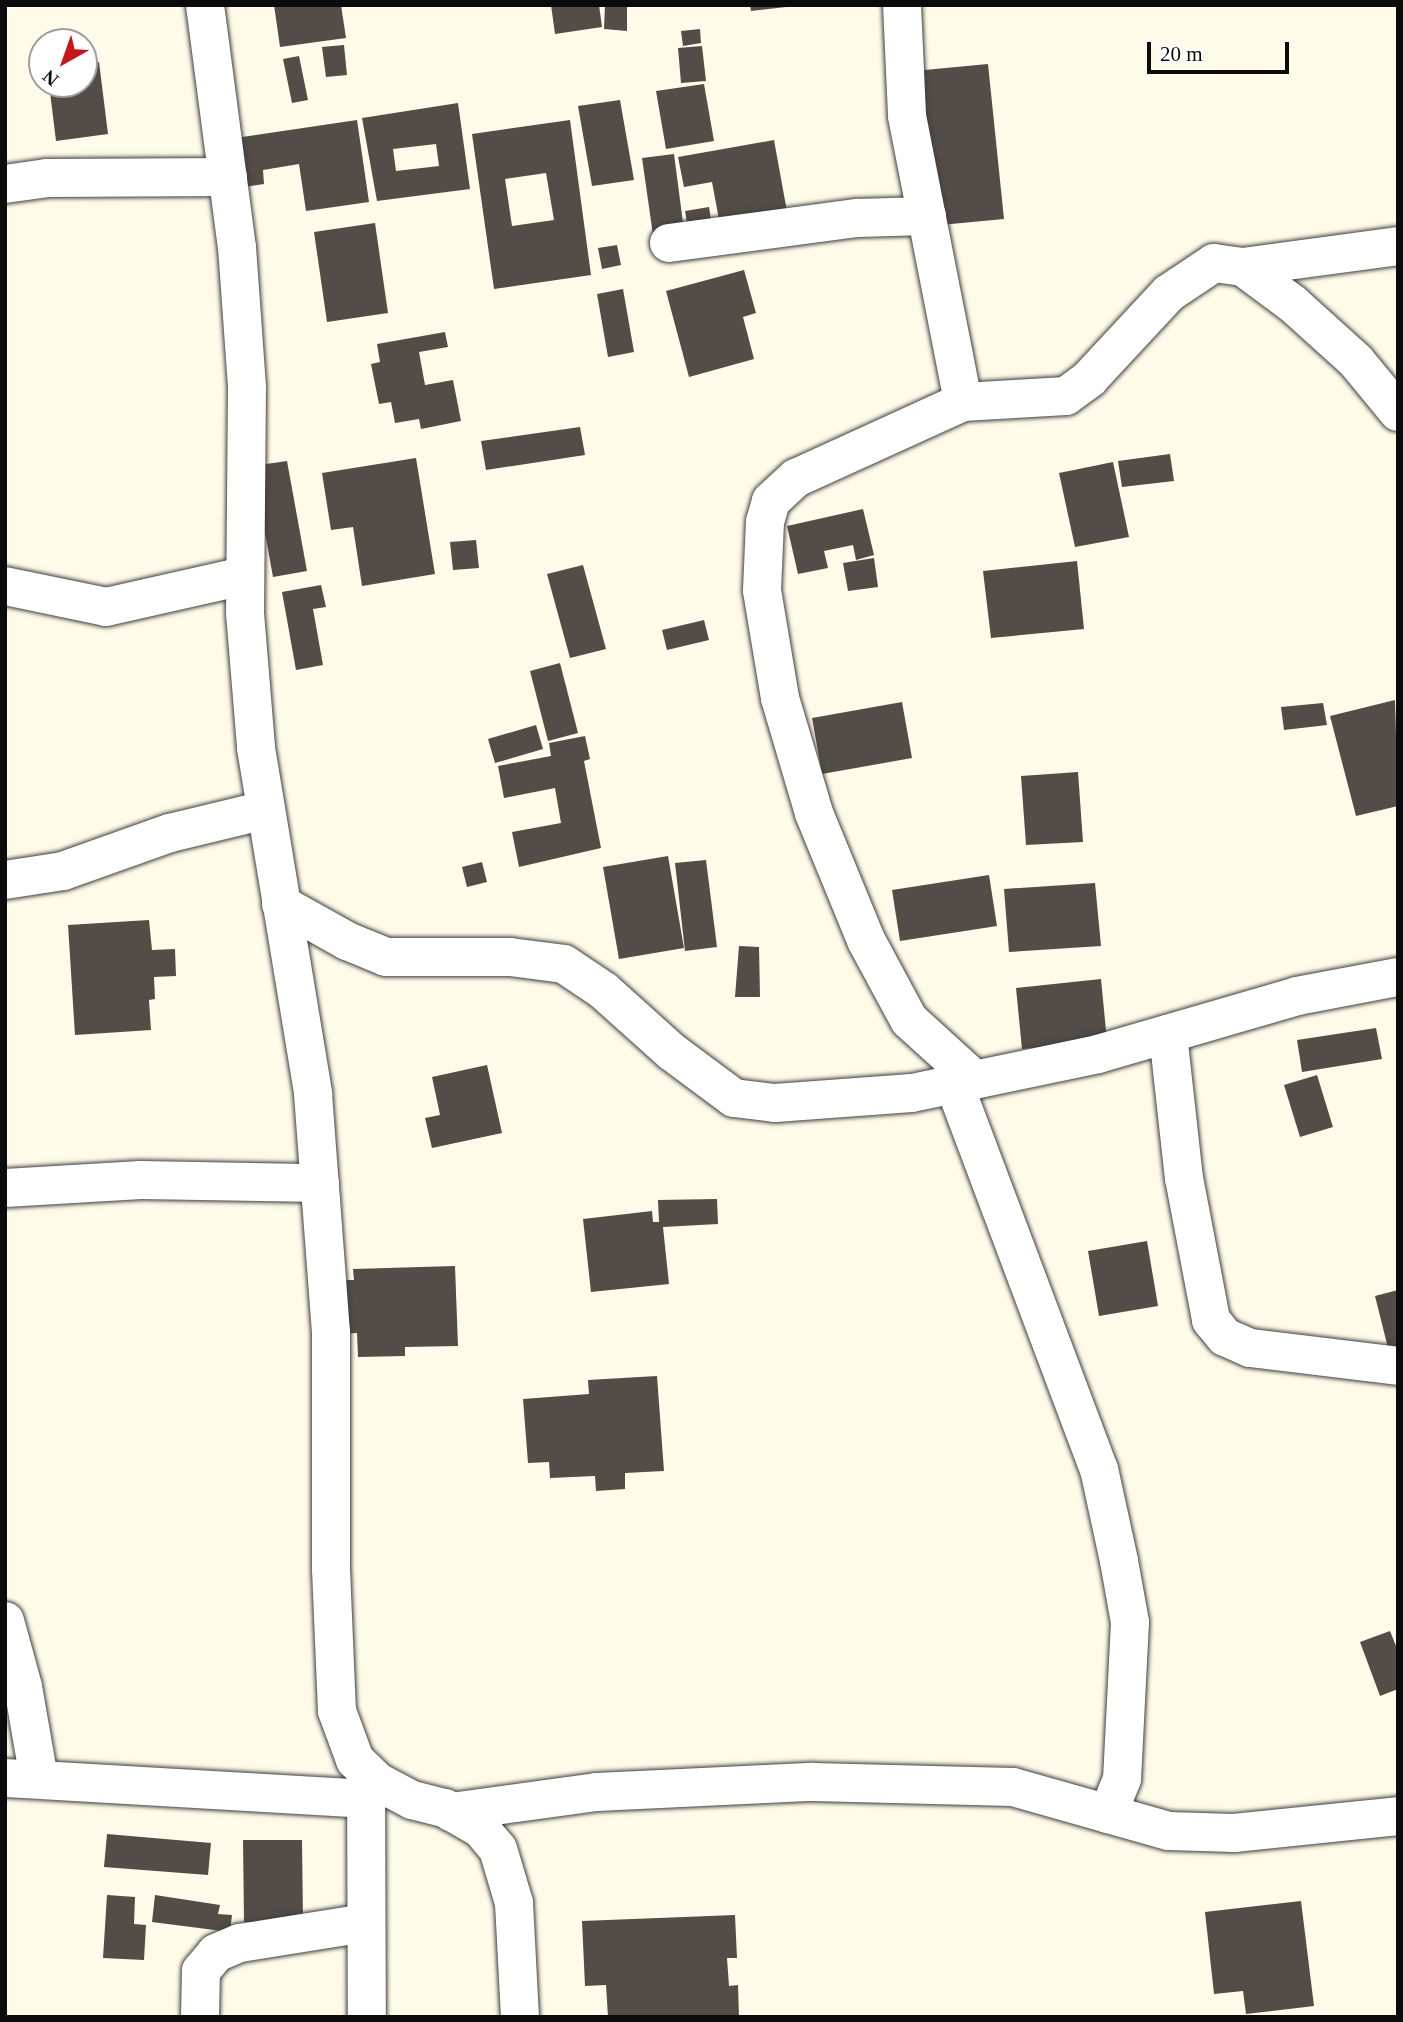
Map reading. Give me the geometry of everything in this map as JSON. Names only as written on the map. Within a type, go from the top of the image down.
[{"type":"street","points":[[205,5],[228,177],[247,387],[244,576],[256,748],[313,1094],[331,1332],[331,1569],[337,1711],[366,1784],[367,2017]]},
{"type":"street","points":[[902,5],[907,116],[963,402]]},
{"type":"street","points":[[5,184],[47,178],[228,177]]},
{"type":"street","points":[[669,243],[856,218],[927,216]]},
{"type":"street","points":[[1108,1814],[1122,1779],[1130,1635],[1119,1560],[1099,1469],[965,1082],[909,1020],[866,940],[810,800],[780,698],[762,590],[768,511],[771,501],[796,478],[963,402],[1066,397],[1195,273],[1214,263],[1243,267],[1398,246]]},
{"type":"street","points":[[1243,267],[1293,304],[1356,361],[1398,412]]},
{"type":"street","points":[[5,586],[106,607],[244,576]]},
{"type":"street","points":[[5,880],[63,871],[170,833],[265,810]]},
{"type":"street","points":[[281,904],[347,941],[386,957],[510,957],[564,964],[604,991],[672,1052],[734,1098],[775,1102],[912,1093],[1098,1054],[1297,996],[1398,977]]},
{"type":"street","points":[[1168,1034],[1184,1178],[1211,1320],[1235,1344],[1250,1348],[1398,1366]]},
{"type":"street","points":[[5,1188],[141,1180],[320,1183]]},
{"type":"street","points":[[5,1621],[23,1687],[22,1779],[366,1784],[378,1782],[412,1800],[451,1812],[481,1829],[498,1849],[514,1903],[520,2017]]},
{"type":"street","points":[[451,1812],[597,1792],[813,1782],[1013,1787],[1169,1831],[1234,1833],[1398,1816]]},
{"type":"street","points":[[200,2017],[201,1971],[216,1952],[240,1943],[365,1923]]},
{"type":"building","points":[[274,5],[341,5],[346,38],[280,47]]},
{"type":"building","points":[[551,5],[599,5],[602,27],[555,34]]},
{"type":"building","points":[[605,5],[627,7],[627,31],[604,29]]},
{"type":"building","points":[[750,5],[786,5],[786,7],[751,11]]},
{"type":"building","points":[[700,29],[701,43],[683,46],[681,31]]},
{"type":"building","points":[[344,45],[347,75],[326,77],[322,47]]},
{"type":"building","points":[[702,46],[706,81],[681,83],[678,48]]},
{"type":"building","points":[[299,56],[308,100],[292,103],[283,59]]},
{"type":"building","points":[[98,62],[108,134],[56,141],[51,98],[98,98]]},
{"type":"building","points":[[988,64],[1004,219],[930,226],[914,71]]},
{"type":"building","points":[[704,84],[714,141],[666,149],[656,91]]},
{"type":"building","points":[[620,100],[634,180],[592,186],[578,106]]},
{"type":"building","points":[[458,103],[470,189],[377,201],[362,118]],"holes":[[[436,144],[439,166],[396,171],[393,149]]]},
{"type":"building","points":[[357,120],[369,202],[306,211],[299,164],[263,170],[264,184],[243,187],[235,138]]},
{"type":"building","points":[[570,120],[591,275],[494,289],[472,134]],"holes":[[[546,173],[554,220],[512,226],[505,179]]]},
{"type":"building","points":[[774,140],[788,217],[721,230],[712,182],[684,187],[678,157]]},
{"type":"building","points":[[674,154],[685,238],[654,242],[642,158]]},
{"type":"building","points":[[709,207],[714,237],[690,240],[685,211]]},
{"type":"building","points":[[375,223],[388,313],[327,322],[314,232]]},
{"type":"building","points":[[617,245],[621,265],[602,269],[598,248]]},
{"type":"building","points":[[744,270],[756,313],[743,317],[754,359],[689,377],[666,291]]},
{"type":"building","points":[[623,289],[634,352],[608,357],[597,294]]},
{"type":"building","points":[[445,332],[448,347],[419,352],[425,385],[453,380],[461,421],[421,429],[419,419],[395,423],[391,402],[379,404],[371,364],[380,362],[377,344]]},
{"type":"building","points":[[580,427],[585,455],[486,470],[481,441]]},
{"type":"building","points":[[1170,454],[1174,481],[1122,487],[1118,461]]},
{"type":"building","points":[[416,458],[435,574],[362,586],[353,527],[331,530],[322,473]]},
{"type":"building","points":[[287,461],[307,571],[273,577],[253,466]]},
{"type":"building","points":[[1113,462],[1129,537],[1075,547],[1059,473]]},
{"type":"building","points":[[863,509],[874,555],[856,560],[853,545],[824,551],[828,568],[798,574],[787,526]]},
{"type":"building","points":[[476,540],[479,568],[453,570],[450,542]]},
{"type":"building","points":[[874,558],[878,587],[848,591],[843,563]]},
{"type":"building","points":[[1077,561],[1084,629],[991,638],[983,571]]},
{"type":"building","points":[[583,565],[606,649],[570,658],[547,574]]},
{"type":"building","points":[[321,585],[326,607],[313,609],[323,665],[296,670],[282,592]]},
{"type":"building","points":[[704,620],[709,640],[667,650],[662,630]]},
{"type":"building","points":[[560,663],[578,733],[548,741],[530,671]]},
{"type":"building","points":[[1395,700],[1398,806],[1356,816],[1330,716]]},
{"type":"building","points":[[902,702],[912,758],[822,774],[812,718]]},
{"type":"building","points":[[1323,703],[1327,725],[1284,730],[1281,707]]},
{"type":"building","points":[[536,725],[543,749],[495,763],[488,739]]},
{"type":"building","points":[[585,736],[590,759],[584,761],[601,848],[519,867],[512,832],[561,823],[555,788],[504,798],[498,766],[551,756],[549,743]]},
{"type":"building","points":[[1078,772],[1083,842],[1026,845],[1021,776]]},
{"type":"building","points":[[668,856],[684,948],[619,959],[603,867]]},
{"type":"building","points":[[706,860],[717,947],[685,951],[675,863]]},
{"type":"building","points":[[482,862],[487,882],[467,887],[462,867]]},
{"type":"building","points":[[989,875],[997,926],[900,941],[892,890]]},
{"type":"building","points":[[1095,883],[1101,946],[1009,952],[1004,889]]},
{"type":"building","points":[[149,920],[152,950],[175,949],[176,976],[154,977],[155,999],[149,1000],[151,1030],[75,1035],[68,925]]},
{"type":"building","points":[[739,946],[759,947],[760,997],[735,997]]},
{"type":"building","points":[[1101,979],[1107,1041],[1022,1049],[1016,988]]},
{"type":"building","points":[[1376,1028],[1382,1059],[1302,1072],[1297,1040]]},
{"type":"building","points":[[487,1065],[502,1133],[432,1148],[425,1118],[440,1115],[432,1077]]},
{"type":"building","points":[[1317,1075],[1333,1127],[1300,1137],[1284,1085]]},
{"type":"building","points":[[717,1199],[718,1224],[663,1227],[669,1284],[591,1292],[583,1219],[652,1211],[653,1222],[659,1222],[658,1200]]},
{"type":"building","points":[[1147,1241],[1158,1306],[1099,1316],[1088,1251]]},
{"type":"building","points":[[455,1266],[458,1346],[405,1347],[405,1356],[358,1357],[357,1333],[336,1334],[334,1280],[354,1280],[353,1269]]},
{"type":"building","points":[[1398,1290],[1398,1355],[1390,1356],[1375,1296]]},
{"type":"building","points":[[657,1376],[664,1471],[625,1473],[625,1489],[596,1491],[595,1476],[550,1478],[549,1462],[528,1463],[523,1399],[589,1394],[588,1380]]},
{"type":"building","points":[[1390,1631],[1398,1651],[1398,1689],[1380,1696],[1360,1642]]},
{"type":"building","points":[[107,1834],[211,1843],[208,1875],[104,1867]]},
{"type":"building","points":[[243,1840],[302,1840],[303,1922],[244,1922]]},
{"type":"building","points":[[107,1895],[135,1897],[134,1924],[146,1925],[144,1960],[103,1958]]},
{"type":"building","points":[[155,1895],[220,1905],[218,1914],[232,1915],[230,1932],[152,1922]]},
{"type":"building","points":[[1301,1901],[1314,2006],[1246,2014],[1243,1991],[1214,1994],[1205,1912]]},
{"type":"building","points":[[735,1915],[737,1958],[727,1958],[729,1986],[738,1985],[739,2017],[608,2017],[606,1985],[585,1986],[582,1921]]}]
